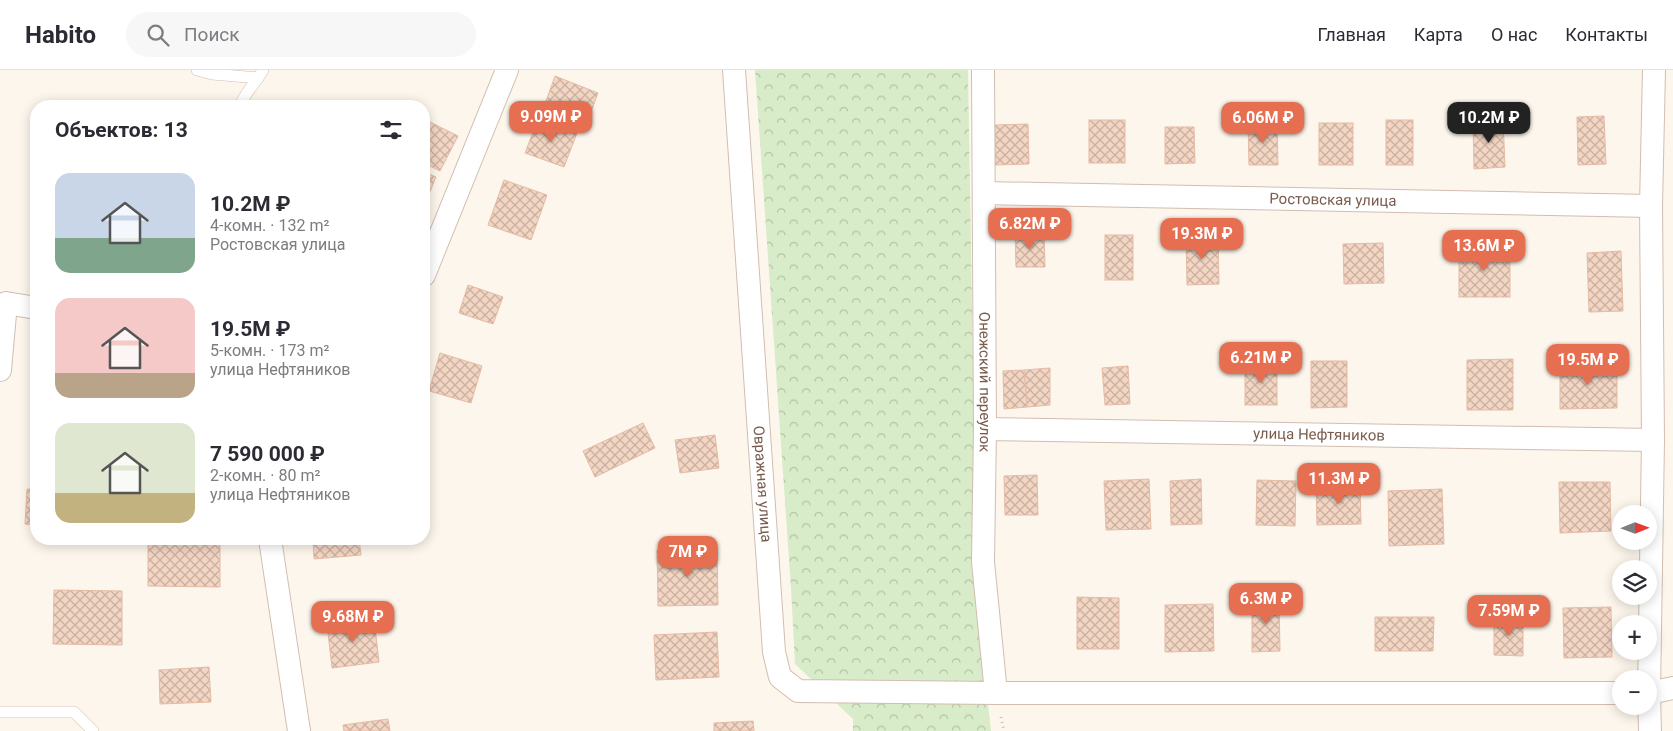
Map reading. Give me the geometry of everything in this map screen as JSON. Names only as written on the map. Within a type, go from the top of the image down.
[{"type":"street","points":[[430,260],[507,70]]},
{"type":"street","name":"Овражная улица","points":[[734,70],[774,652],[780,677],[798,690],[996,694],[1612,693]]},
{"type":"street","name":"Онежский переулок","points":[[983,70],[985,429],[983,562],[996,694]]},
{"type":"street","points":[[1649,670],[1653,440],[1651,206],[1654,70]]},
{"type":"street","name":"Ростовская улица","points":[[984,193],[1651,206]]},
{"type":"street","points":[[0,370],[3,302],[30,307]]},
{"type":"street","name":"улица Нефтяников","points":[[985,429],[1653,440]]},
{"type":"street","points":[[271,545],[299,731]]},
{"type":"street","points":[[1657,691],[1673,688]]},
{"type":"street","points":[[1650,715],[1650,731]]},
{"type":"lane","points":[[197,70],[212,74],[261,74]]},
{"type":"lane","points":[[242,100],[261,74]]},
{"type":"lane","points":[[0,712],[74,712],[93,731]]},
{"type":"green space","points":[[755,70],[968,70],[977,604],[991,731],[853,731],[853,719],[795,664]]},
{"type":"building","points":[[555,76],[598,93],[588,120],[545,104]]},
{"type":"building","points":[[1604,116],[1606,164],[1578,165],[1577,117]]},
{"type":"building","points":[[538,119],[577,133],[564,167],[525,153]]},
{"type":"building","points":[[1503,119],[1505,167],[1474,169],[1473,120]]},
{"type":"building","points":[[1089,120],[1125,120],[1125,163],[1089,163]]},
{"type":"building","points":[[1386,120],[1413,120],[1413,165],[1386,165]]},
{"type":"building","points":[[430,122],[458,136],[440,171],[430,166]]},
{"type":"building","points":[[1248,123],[1277,123],[1278,165],[1249,165]]},
{"type":"building","points":[[1319,123],[1353,123],[1353,165],[1319,165]]},
{"type":"building","points":[[1028,124],[1029,164],[995,165],[995,125]]},
{"type":"building","points":[[1165,127],[1194,127],[1195,163],[1165,164]]},
{"type":"building","points":[[430,174],[436,177],[430,192]]},
{"type":"building","points":[[504,180],[547,195],[531,240],[488,225]]},
{"type":"building","points":[[1044,232],[1045,267],[1016,267],[1015,233]]},
{"type":"building","points":[[1105,235],[1133,235],[1133,280],[1105,280]]},
{"type":"building","points":[[1218,236],[1219,284],[1187,285],[1186,237]]},
{"type":"building","points":[[1383,243],[1384,283],[1344,284],[1343,244]]},
{"type":"building","points":[[1459,248],[1510,248],[1510,297],[1459,297]]},
{"type":"building","points":[[1621,251],[1623,311],[1589,312],[1587,253]]},
{"type":"building","points":[[468,285],[503,297],[493,324],[459,313]]},
{"type":"building","points":[[440,353],[482,366],[471,403],[430,391]]},
{"type":"building","points":[[1513,359],[1513,410],[1467,410],[1467,360]]},
{"type":"building","points":[[1311,361],[1347,361],[1347,407],[1311,408]]},
{"type":"building","points":[[1245,363],[1277,363],[1277,405],[1245,405]]},
{"type":"building","points":[[1617,364],[1617,408],[1560,409],[1560,365]]},
{"type":"building","points":[[1128,366],[1130,404],[1105,405],[1102,368]]},
{"type":"building","points":[[1050,368],[1050,405],[1027,407],[1024,370]]},
{"type":"building","points":[[1024,370],[1027,407],[1004,409],[1003,371]]},
{"type":"building","points":[[643,423],[655,448],[595,477],[583,451]]},
{"type":"building","points":[[715,435],[719,468],[680,473],[675,440]]},
{"type":"building","points":[[1037,475],[1038,515],[1005,515],[1004,476]]},
{"type":"building","points":[[1149,479],[1151,529],[1106,530],[1104,481]]},
{"type":"building","points":[[1201,479],[1202,524],[1171,525],[1170,481]]},
{"type":"building","points":[[1257,480],[1296,481],[1295,526],[1256,525]]},
{"type":"building","points":[[1559,482],[1610,482],[1611,531],[1560,533]]},
{"type":"building","points":[[1360,484],[1361,524],[1317,525],[1316,485]]},
{"type":"building","points":[[27,489],[30,489],[30,524],[25,524]]},
{"type":"building","points":[[1442,489],[1444,544],[1389,546],[1388,491]]},
{"type":"building","points":[[148,545],[220,545],[220,587],[148,586]]},
{"type":"building","points":[[313,545],[360,545],[361,555],[314,559]]},
{"type":"building","points":[[717,549],[718,605],[658,606],[657,550]]},
{"type":"building","points":[[54,590],[122,591],[122,645],[53,644]]},
{"type":"building","points":[[1077,597],[1119,598],[1119,649],[1077,649]]},
{"type":"building","points":[[1279,598],[1280,651],[1252,652],[1252,599]]},
{"type":"building","points":[[1213,604],[1214,651],[1165,652],[1165,605]]},
{"type":"building","points":[[1611,607],[1612,657],[1564,658],[1563,608]]},
{"type":"building","points":[[1375,617],[1434,617],[1433,651],[1375,651]]},
{"type":"building","points":[[1494,618],[1523,618],[1523,656],[1494,655]]},
{"type":"building","points":[[374,619],[379,662],[332,668],[327,624]]},
{"type":"building","points":[[717,632],[719,677],[656,680],[654,635]]},
{"type":"building","points":[[209,667],[211,702],[160,704],[159,670]]},
{"type":"building","points":[[388,719],[390,731],[344,731],[343,725]]},
{"type":"building","points":[[753,721],[754,731],[714,731],[714,723]]}]
